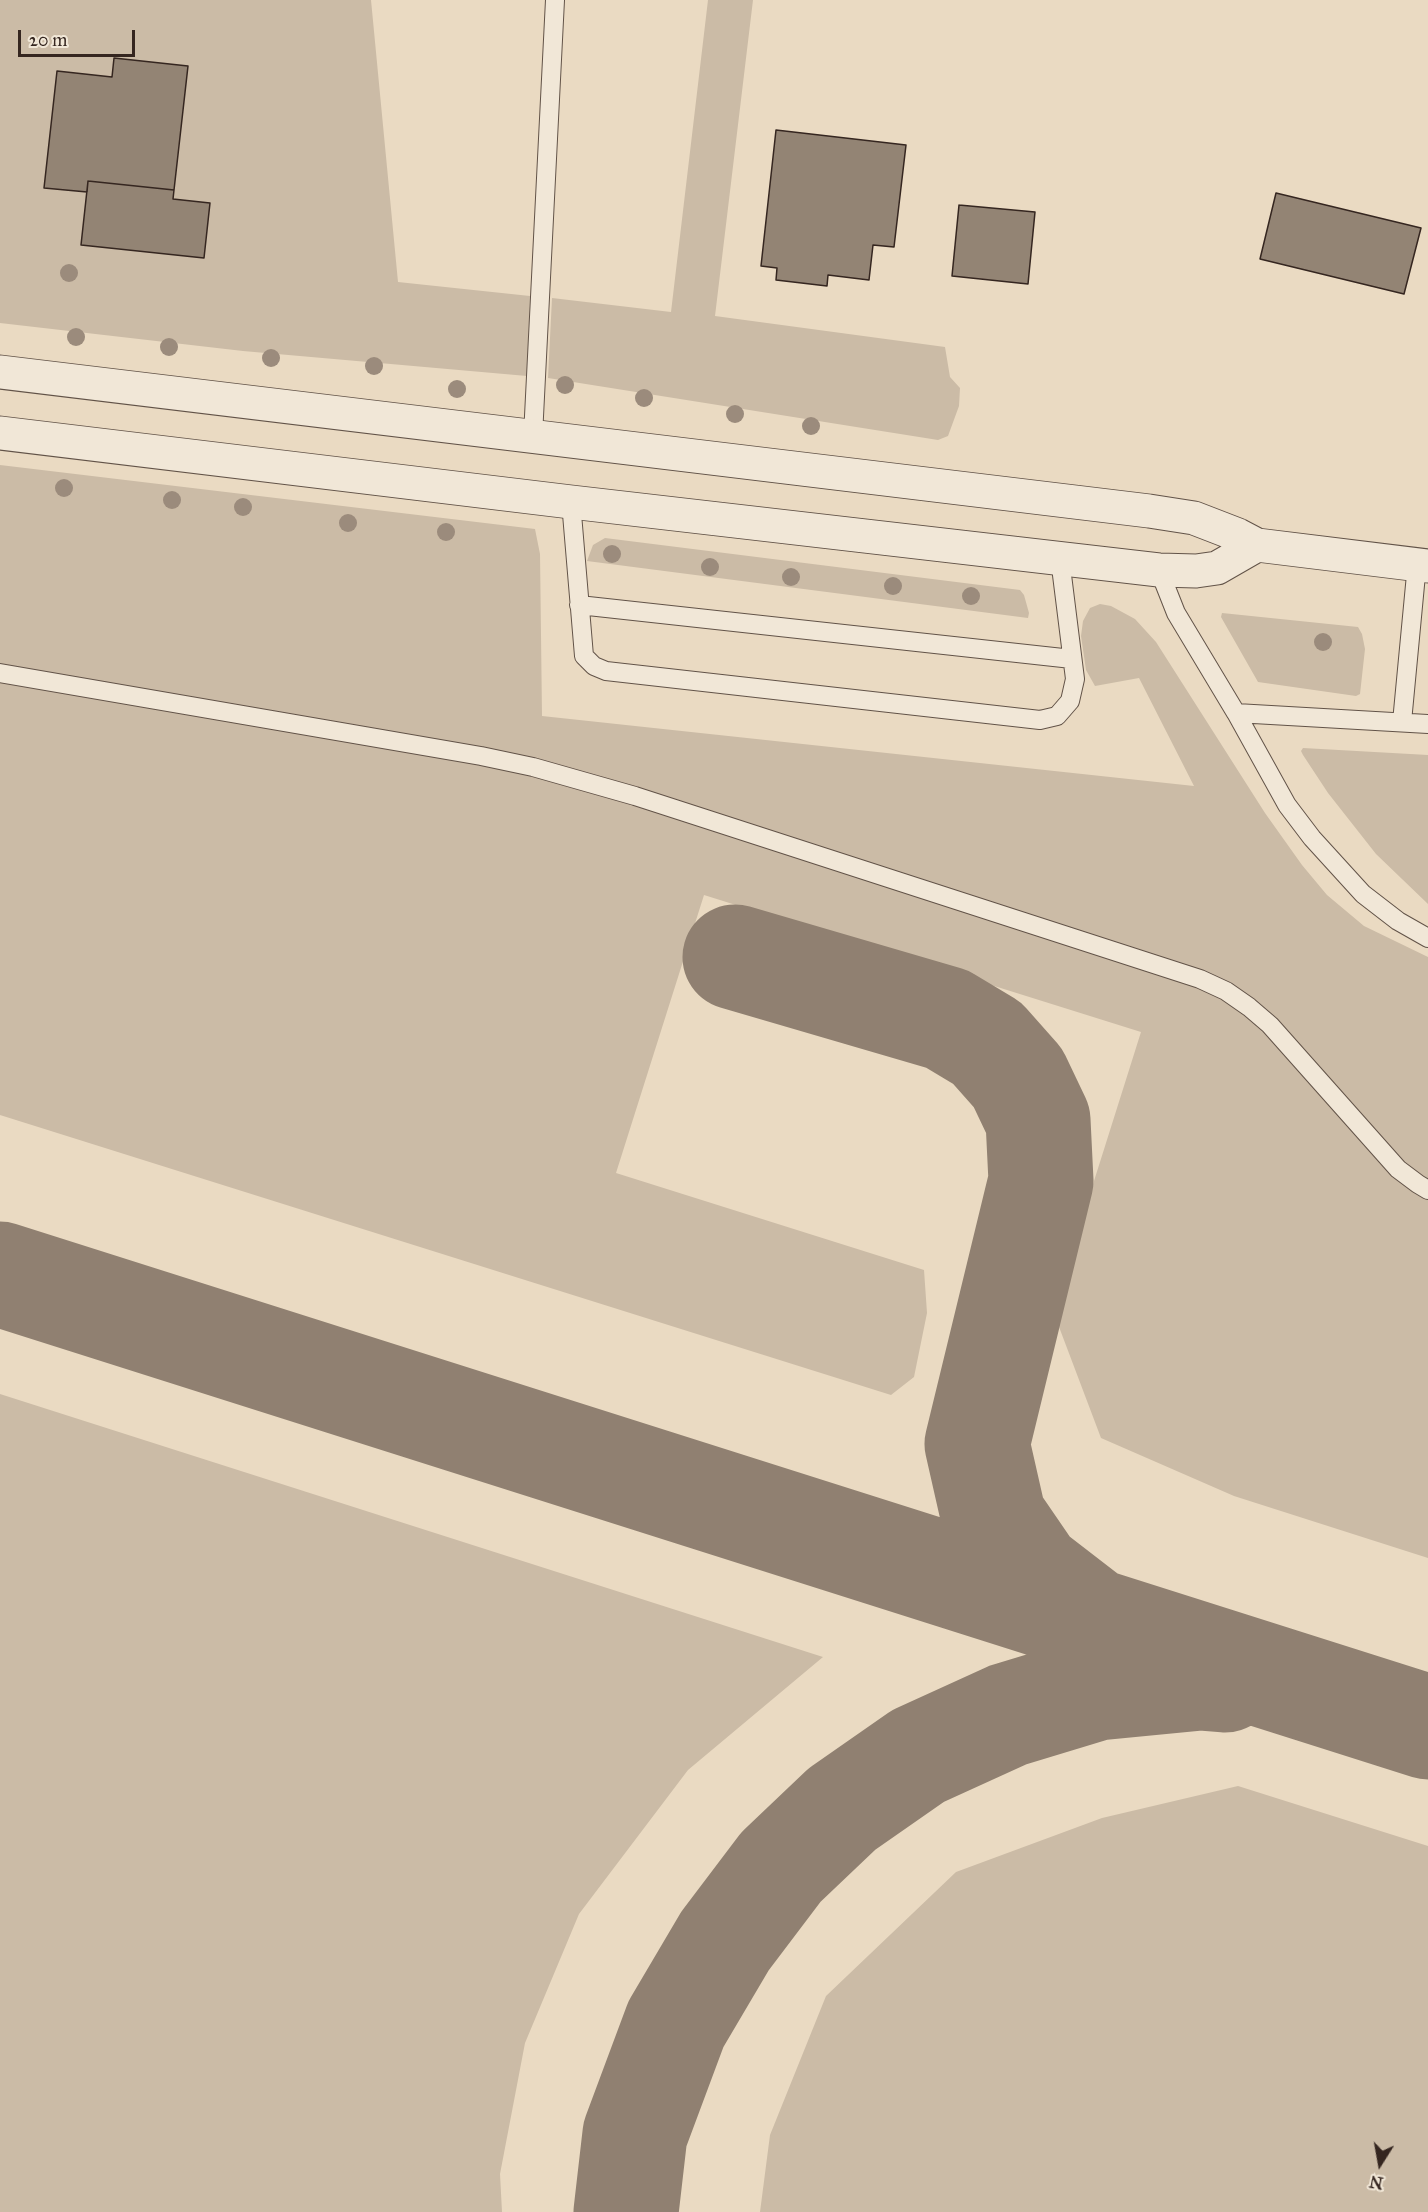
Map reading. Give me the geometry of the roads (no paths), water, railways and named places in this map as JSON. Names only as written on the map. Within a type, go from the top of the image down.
[{"type":"street","points":[[0,372],[1172,514],[1194,518],[1257,545],[1423,565]]},
{"type":"street","points":[[0,433],[1159,570],[1196,572],[1217,568],[1257,545]]},
{"type":"lane","points":[[533,436],[555,0]]},
{"type":"lane","points":[[571,502],[584,656],[594,666],[606,671],[1040,720],[1057,716],[1070,700],[1075,679],[1060,559]]},
{"type":"lane","points":[[1402,722],[1423,565]]},
{"type":"lane","points":[[1159,570],[1176,613],[1236,713],[1287,805],[1312,838],[1363,894],[1398,921],[1428,938]]},
{"type":"lane","points":[[579,605],[1072,659]]},
{"type":"lane","points":[[0,673],[481,756],[543,769],[635,796],[1200,979],[1226,991],[1270,1025],[1398,1169],[1428,1190]]},
{"type":"lane","points":[[1236,713],[1428,724]]}]
